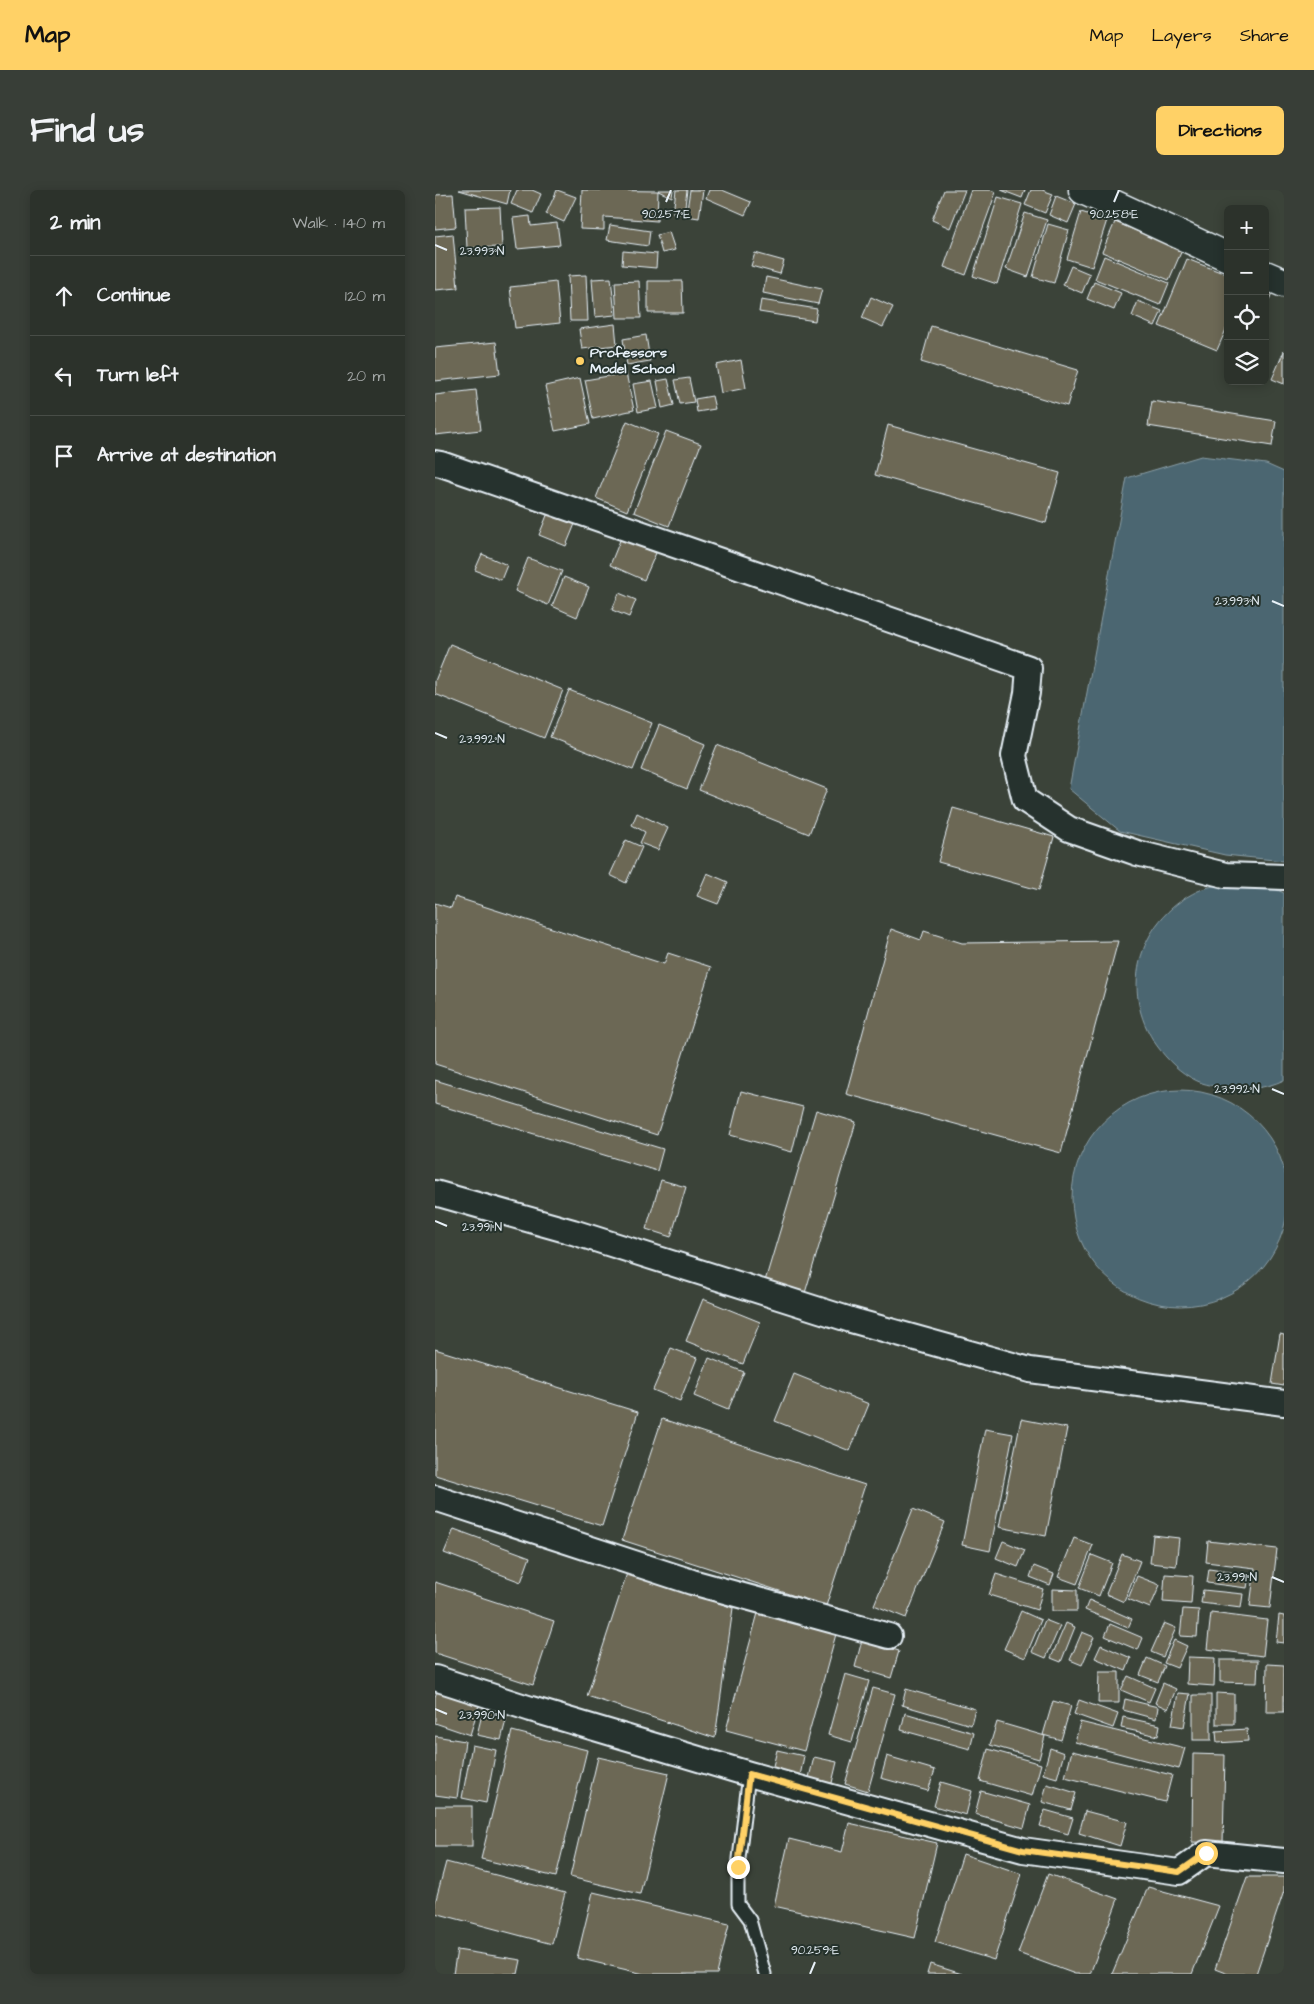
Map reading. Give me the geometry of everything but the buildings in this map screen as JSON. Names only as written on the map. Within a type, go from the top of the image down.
[{"type":"street","points":[[1083,190],[1224,255]]},
{"type":"street","points":[[1269,277],[1284,283]]},
{"type":"street","points":[[435,463],[1029,668],[1027,693],[1014,756],[1025,800],[1069,829],[1137,853],[1225,875],[1284,877]]},
{"type":"street","points":[[435,1193],[573,1232],[851,1320],[1029,1370],[1284,1403]]},
{"type":"street","points":[[435,1498],[692,1582],[889,1636]]},
{"type":"street","points":[[435,1678],[531,1709],[749,1774],[1023,1850],[1179,1872],[1206,1853],[1284,1861]]},
{"type":"lane","points":[[749,1774],[738,1867],[738,1904],[751,1920],[765,1974]]},
{"type":"water","points":[[1201,456],[1266,464],[1284,472],[1284,861],[1225,855],[1120,831],[1069,789],[1127,478]]},
{"type":"water","points":[[1232,882],[1265,885],[1284,893],[1284,1080],[1245,1089],[1204,1084],[1185,1074],[1169,1061],[1147,1030],[1139,1007],[1137,984],[1140,962],[1147,940],[1160,921],[1177,904],[1198,891]]},
{"type":"water","points":[[1191,1090],[1221,1098],[1231,1103],[1249,1114],[1264,1129],[1280,1157],[1288,1187],[1288,1209],[1280,1239],[1264,1267],[1249,1282],[1221,1298],[1201,1304],[1169,1306],[1139,1298],[1129,1293],[1111,1282],[1096,1267],[1080,1239],[1074,1219],[1072,1187],[1080,1157],[1085,1147],[1096,1129],[1111,1114],[1139,1098],[1159,1092]]},
{"type":"place","name":"Professors Model School","points":[[580,361]]},
{"type":"route","points":[[738,1867],[749,1774],[1023,1850],[1179,1872],[1206,1853]]}]
